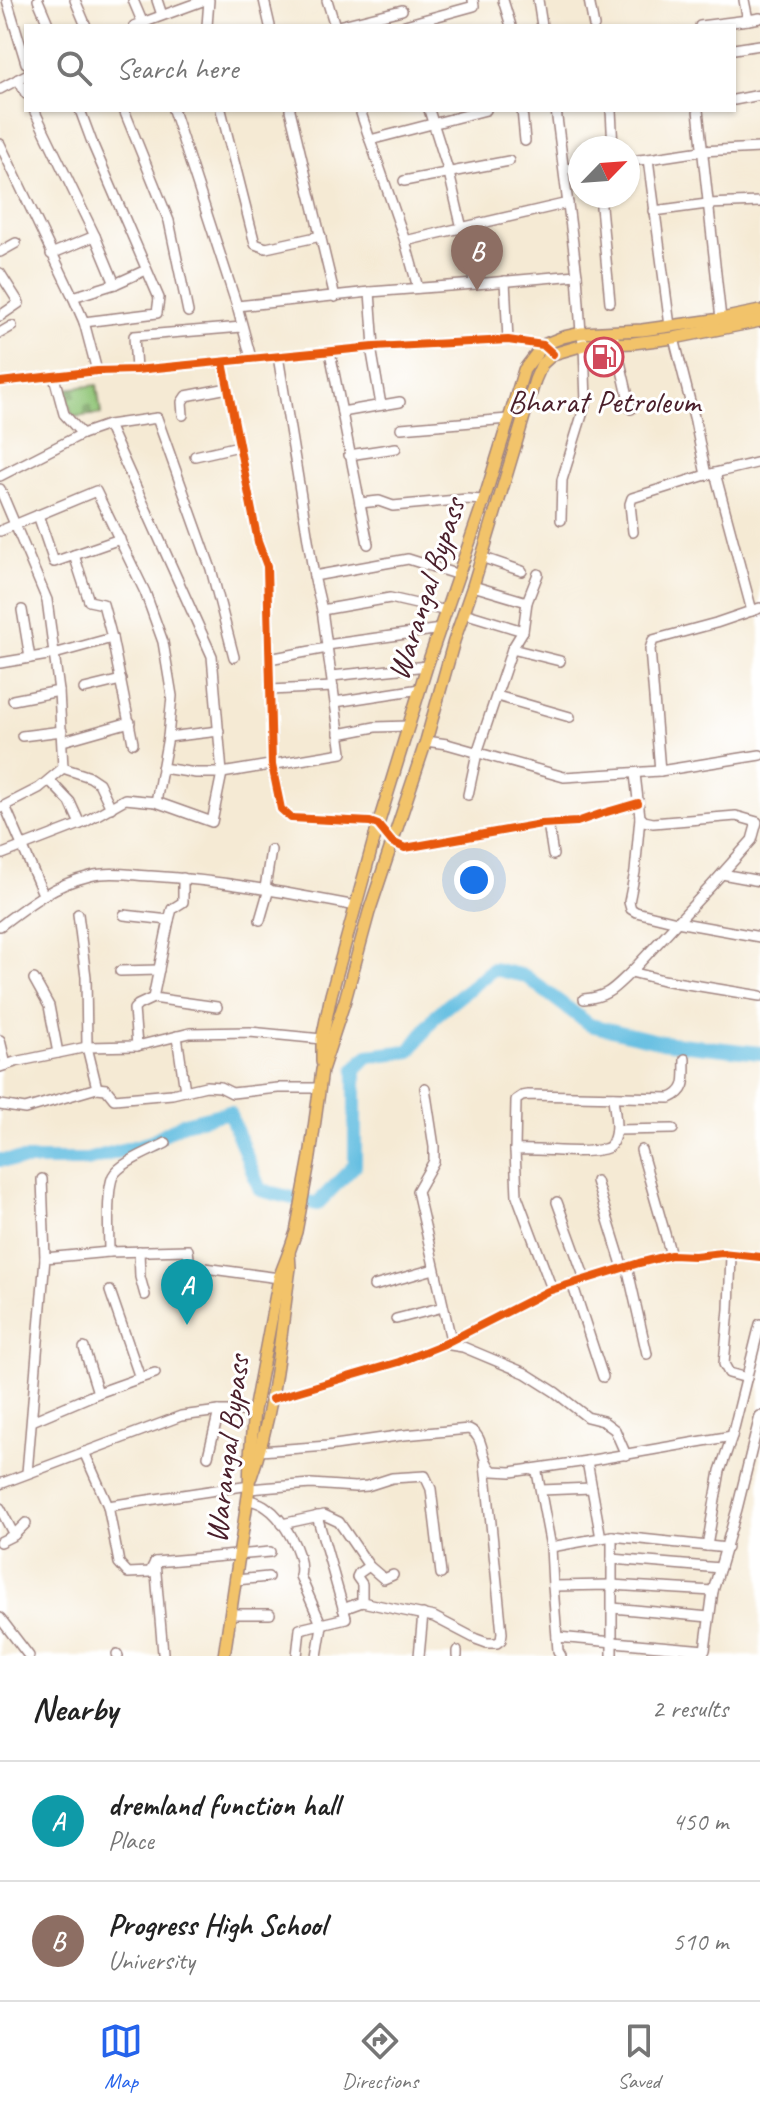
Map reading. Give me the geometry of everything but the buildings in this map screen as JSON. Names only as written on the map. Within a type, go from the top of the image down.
[{"type":"main road","points":[[672,332],[760,311]]},
{"type":"main road","points":[[543,345],[563,337],[615,338],[760,321]]},
{"type":"main road","points":[[249,1487],[272,1399],[290,1268],[289,1252],[296,1232],[310,1157],[322,1070],[535,380],[542,364],[553,354],[583,339]]},
{"type":"main road","name":"Warangal Bypass","points":[[322,1070],[322,1039],[356,906],[370,823],[409,726],[524,370],[543,345]]},
{"type":"main road","name":"Warangal Bypass","points":[[224,1656],[249,1487],[254,1411],[279,1278],[289,1252]]},
{"type":"street","points":[[7,0],[24,56]]},
{"type":"street","points":[[38,0],[48,24]]},
{"type":"street","points":[[75,0],[85,24]]},
{"type":"street","points":[[133,0],[140,24]]},
{"type":"street","points":[[157,0],[162,15]]},
{"type":"street","points":[[142,24],[207,0],[207,24]]},
{"type":"street","points":[[264,0],[270,24]]},
{"type":"street","points":[[327,0],[335,24]]},
{"type":"street","points":[[410,24],[474,6],[473,0]]},
{"type":"street","points":[[503,0],[510,24]]},
{"type":"street","points":[[538,0],[542,24]]},
{"type":"street","points":[[589,0],[594,24]]},
{"type":"street","points":[[744,0],[748,20]]},
{"type":"street","points":[[342,24],[400,5]]},
{"type":"street","points":[[716,24],[760,18]]},
{"type":"street","points":[[736,49],[760,45]]},
{"type":"street","points":[[0,89],[22,77]]},
{"type":"street","points":[[736,100],[760,95]]},
{"type":"street","points":[[35,112],[115,284]]},
{"type":"street","points":[[81,112],[159,298],[157,313],[84,322]]},
{"type":"street","points":[[126,112],[169,221],[188,312]]},
{"type":"street","points":[[174,112],[251,358]]},
{"type":"street","points":[[222,112],[255,244],[266,248],[321,236]]},
{"type":"street","points":[[290,112],[335,297]]},
{"type":"street","points":[[361,112],[418,288]]},
{"type":"street","points":[[430,112],[463,226],[475,284]]},
{"type":"street","points":[[370,140],[479,112]]},
{"type":"street","points":[[522,112],[525,141]]},
{"type":"street","points":[[405,241],[568,203],[556,112]]},
{"type":"street","points":[[611,112],[612,136]]},
{"type":"street","points":[[698,112],[721,319]]},
{"type":"street","points":[[0,144],[84,322],[97,371]]},
{"type":"street","points":[[640,160],[701,151],[760,148]]},
{"type":"street","points":[[648,159],[672,332],[710,474],[756,609],[653,640],[650,649],[660,771]]},
{"type":"street","points":[[404,181],[509,161]]},
{"type":"street","points":[[654,211],[707,204],[760,202]]},
{"type":"street","points":[[561,520],[562,480],[586,402],[583,339],[569,208]]},
{"type":"street","points":[[601,208],[610,302]]},
{"type":"street","points":[[51,254],[95,236]]},
{"type":"street","points":[[0,252],[16,243]]},
{"type":"street","points":[[73,297],[146,270]]},
{"type":"street","points":[[0,273],[19,303],[0,316]]},
{"type":"street","points":[[237,306],[577,275]]},
{"type":"street","points":[[505,281],[508,340]]},
{"type":"street","points":[[370,292],[372,347],[381,405]]},
{"type":"street","points":[[0,333],[12,326]]},
{"type":"street","points":[[136,370],[134,336],[242,327]]},
{"type":"street","points":[[615,338],[631,409]]},
{"type":"street","points":[[0,382],[372,347],[508,340],[543,345],[553,354]]},
{"type":"street","points":[[330,352],[368,544]]},
{"type":"street","points":[[162,768],[222,773],[342,753],[322,610],[278,356]]},
{"type":"street","points":[[223,362],[258,542],[267,566],[272,765],[281,809],[291,818],[370,823],[392,842],[405,848],[548,823],[577,822],[638,803]]},
{"type":"street","points":[[54,377],[64,414],[82,434]]},
{"type":"street","points":[[183,415],[182,402],[186,396],[228,388]]},
{"type":"street","points":[[342,412],[400,402]]},
{"type":"street","points":[[0,476],[82,434],[108,425],[157,418],[211,569],[234,657]]},
{"type":"street","points":[[401,428],[508,419]]},
{"type":"street","points":[[0,855],[80,824],[125,799],[156,802],[212,822],[222,773],[212,656],[108,425]]},
{"type":"street","points":[[195,456],[239,446]]},
{"type":"street","points":[[349,455],[396,448]]},
{"type":"street","points":[[633,532],[630,504],[635,496],[760,462]]},
{"type":"street","points":[[0,489],[47,600],[59,691],[63,768]]},
{"type":"street","points":[[0,531],[96,491],[145,592],[163,642],[172,696],[156,802]]},
{"type":"street","points":[[360,503],[379,501],[393,506],[484,500]]},
{"type":"street","points":[[38,515],[54,562],[120,539]]},
{"type":"street","points":[[74,555],[89,601],[103,604],[133,743]]},
{"type":"street","points":[[481,557],[522,571]]},
{"type":"street","points":[[314,576],[408,559],[459,575]]},
{"type":"street","points":[[468,795],[477,753],[512,649],[523,631],[527,602],[538,574]]},
{"type":"street","points":[[473,586],[527,602]]},
{"type":"street","points":[[322,610],[390,598],[447,611]]},
{"type":"street","points":[[22,610],[30,658]]},
{"type":"street","points":[[464,613],[523,631]]},
{"type":"street","points":[[269,659],[327,646],[441,629]]},
{"type":"street","points":[[0,663],[54,654],[112,638]]},
{"type":"street","points":[[512,649],[560,661]]},
{"type":"street","points":[[270,690],[317,689],[332,682],[427,666]]},
{"type":"street","points":[[84,689],[121,680]]},
{"type":"street","points":[[335,702],[420,689]]},
{"type":"street","points":[[13,700],[59,691]]},
{"type":"street","points":[[497,696],[570,717]]},
{"type":"street","points":[[22,736],[62,736],[130,722]]},
{"type":"street","points":[[339,734],[375,727],[409,726]]},
{"type":"street","points":[[168,737],[219,731]]},
{"type":"street","points":[[426,741],[564,777],[635,774],[760,755]]},
{"type":"street","points":[[43,894],[2,807],[39,788],[63,768]]},
{"type":"street","points":[[63,768],[99,783],[111,808]]},
{"type":"street","points":[[635,774],[640,817],[629,906],[636,912],[677,922],[760,937]]},
{"type":"street","points":[[49,780],[70,802],[80,824]]},
{"type":"street","points":[[584,999],[611,992],[631,972],[752,840],[759,822],[736,816],[653,823],[640,817]]},
{"type":"street","points":[[548,823],[553,855]]},
{"type":"street","points":[[260,920],[271,850]]},
{"type":"street","points":[[0,926],[43,894],[67,883],[100,874],[236,884],[356,906]]},
{"type":"street","points":[[722,874],[760,881]]},
{"type":"street","points":[[153,998],[172,909],[183,902],[183,878]]},
{"type":"street","points":[[78,914],[86,977],[87,1047],[97,1088]]},
{"type":"street","points":[[124,915],[169,920]]},
{"type":"street","points":[[120,971],[159,970]]},
{"type":"street","points":[[631,972],[760,996]]},
{"type":"street","points":[[34,979],[49,1006],[58,1053]]},
{"type":"street","points":[[137,1046],[134,1009],[153,998],[217,1007]]},
{"type":"street","points":[[0,1040],[3,1066],[87,1047],[137,1046],[190,1033],[250,1032],[322,1039]]},
{"type":"street","points":[[177,1036],[185,1091]]},
{"type":"street","points":[[552,1289],[517,1196],[516,1100],[528,1095],[670,1098],[684,1086],[685,1059]]},
{"type":"street","points":[[0,1105],[25,1109],[97,1088],[106,1089],[114,1099],[172,1094],[206,1086],[220,1087],[232,1093],[318,1088]]},
{"type":"street","points":[[425,1088],[434,1161],[417,1191],[448,1342]]},
{"type":"street","points":[[515,1150],[605,1149],[613,1143],[616,1130],[613,1097]]},
{"type":"street","points":[[616,1130],[673,1129]]},
{"type":"street","points":[[109,1252],[113,1176],[126,1164],[166,1143]]},
{"type":"street","points":[[641,1150],[671,1255]]},
{"type":"street","points":[[27,1473],[45,1258],[42,1179]]},
{"type":"street","points":[[596,1181],[625,1267],[647,1354]]},
{"type":"street","points":[[557,1202],[585,1279]]},
{"type":"street","points":[[45,1258],[109,1252],[188,1250],[190,1266],[279,1278]]},
{"type":"street","points":[[139,1251],[140,1277],[145,1295]]},
{"type":"street","points":[[272,1399],[399,1362],[448,1342],[552,1289],[625,1267],[671,1255],[722,1253],[760,1257]]},
{"type":"street","points":[[731,1255],[724,1364],[729,1373],[747,1378]]},
{"type":"street","points":[[374,1286],[434,1269]]},
{"type":"street","points":[[572,1283],[603,1377]]},
{"type":"street","points":[[110,1291],[140,1378]]},
{"type":"street","points":[[396,1319],[443,1307]]},
{"type":"street","points":[[707,1546],[720,1471],[760,1324]]},
{"type":"street","points":[[448,1342],[525,1373],[587,1417],[603,1421],[615,1430],[626,1455]]},
{"type":"street","points":[[84,1348],[98,1393]]},
{"type":"street","points":[[32,1421],[155,1373]]},
{"type":"street","points":[[208,1456],[219,1411]]},
{"type":"street","points":[[0,1484],[181,1416],[254,1411]]},
{"type":"street","points":[[557,1637],[705,1650],[713,1591],[760,1416]]},
{"type":"street","points":[[260,1451],[469,1429],[480,1438],[501,1640],[487,1643],[445,1621],[362,1602],[343,1609]]},
{"type":"street","points":[[485,1464],[500,1473],[732,1436]]},
{"type":"street","points":[[84,1452],[108,1506],[119,1563],[128,1573],[150,1572],[155,1562]]},
{"type":"street","points":[[587,1461],[612,1559],[612,1656]]},
{"type":"street","points":[[530,1469],[537,1472],[551,1547],[561,1656]]},
{"type":"street","points":[[108,1506],[249,1487],[311,1484],[355,1487],[392,1478],[425,1476],[431,1489],[441,1574]]},
{"type":"street","points":[[249,1487],[282,1524],[299,1553],[300,1576],[322,1626],[317,1656]]},
{"type":"street","points":[[541,1490],[592,1488]]},
{"type":"street","points":[[0,1508],[14,1535]]},
{"type":"street","points":[[282,1524],[324,1515],[339,1522],[369,1566],[384,1579],[393,1575]]},
{"type":"street","points":[[297,1656],[300,1629],[346,1618],[317,1516]]},
{"type":"street","points":[[0,1542],[14,1535],[26,1523]]},
{"type":"street","points":[[551,1547],[606,1537],[727,1548]]},
{"type":"street","points":[[155,1562],[270,1552]]},
{"type":"street","points":[[612,1559],[720,1568]]},
{"type":"street","points":[[155,1562],[163,1653]]},
{"type":"street","points":[[362,1602],[362,1584],[357,1577],[369,1566]]},
{"type":"street","points":[[236,1580],[268,1577]]},
{"type":"street","points":[[553,1586],[611,1585],[713,1591]]},
{"type":"street","points":[[613,1608],[709,1617]]},
{"type":"street","points":[[231,1614],[270,1614]]},
{"type":"street","points":[[419,1656],[423,1614]]},
{"type":"street","points":[[0,1618],[29,1656]]},
{"type":"green space","points":[[97,385],[101,414],[73,417],[64,389]]},
{"type":"waterway","points":[[0,1160],[87,1160],[148,1143],[184,1123],[229,1112],[260,1190],[317,1204],[355,1165],[355,1069],[368,1056],[410,1051],[436,1015],[493,969],[525,976],[590,1025],[662,1042],[760,1053]]},
{"type":"cycle path","points":[[0,382],[374,347],[508,340],[543,345],[553,354]]},
{"type":"cycle path","points":[[223,362],[258,542],[267,566],[272,765],[281,809],[291,818],[370,822],[378,825],[392,842],[405,848],[541,824],[577,822],[638,803]]},
{"type":"cycle path","points":[[272,1399],[399,1362],[444,1344],[548,1291],[639,1263],[671,1255],[722,1253],[760,1257]]},
{"type":"place","name":"Progress High School","points":[[477,291]]},
{"type":"place","name":"Bharat Petroleum","points":[[604,357]]},
{"type":"place","name":"dremland function hall","points":[[187,1325]]}]
